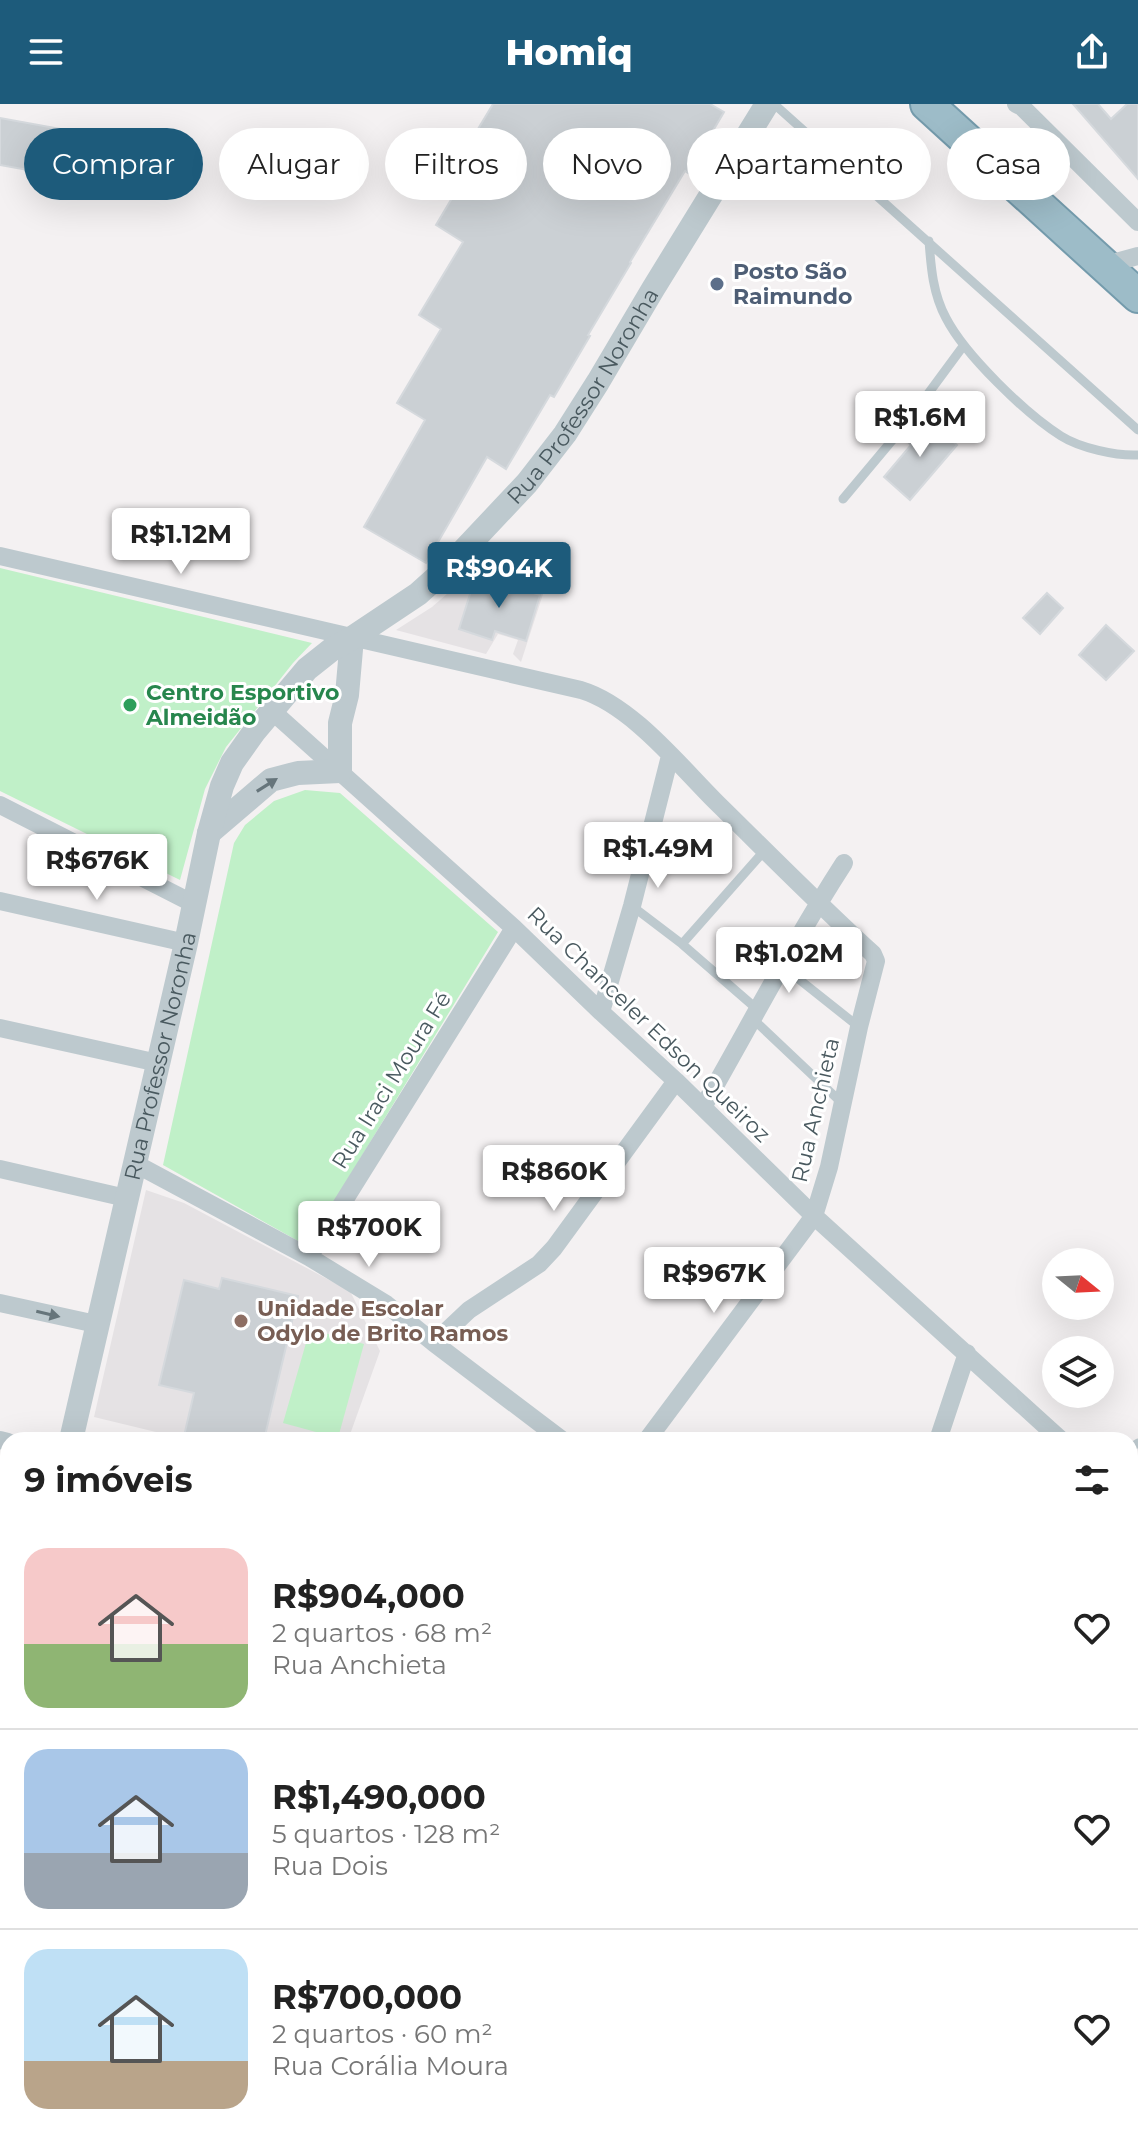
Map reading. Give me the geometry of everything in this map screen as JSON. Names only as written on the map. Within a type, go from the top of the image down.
[{"type":"highway","points":[[927,104],[1138,296]]},
{"type":"street","name":"Rua Professor Noronha","points":[[73,1432],[209,833],[232,763],[307,669],[418,594],[447,568],[527,483],[556,446],[598,382],[767,104]]},
{"type":"street","points":[[1016,104],[1138,222]]},
{"type":"street","points":[[1105,265],[1138,256]]},
{"type":"street","name":"Rua Anchieta","points":[[0,556],[590,693],[619,709],[656,741],[818,904],[873,954],[876,961],[829,1167],[814,1216],[653,1432]]},
{"type":"street","points":[[209,833],[271,780],[298,773],[340,771],[340,723],[347,695],[352,638]]},
{"type":"street","name":"Rua Chanceler Edson Queiroz","points":[[272,711],[514,928],[814,1216],[1052,1432]]},
{"type":"street","points":[[601,1012],[670,756]]},
{"type":"street","points":[[0,805],[194,904]]},
{"type":"street","points":[[703,1107],[781,965],[844,863]]},
{"type":"street","points":[[0,901],[186,943]]},
{"type":"street","name":"Rua Iraci Moura Fé","points":[[309,1257],[514,928]]},
{"type":"street","points":[[0,1028],[158,1063]]},
{"type":"street","points":[[434,1343],[469,1310],[539,1264],[554,1248],[676,1081]]},
{"type":"street","points":[[134,1163],[309,1257],[386,1304],[551,1432]]},
{"type":"street","points":[[0,1169],[126,1198]]},
{"type":"street","points":[[0,1303],[96,1324]]},
{"type":"street","points":[[941,1432],[967,1353]]},
{"type":"lane","points":[[774,104],[1138,430]]},
{"type":"lane","points":[[929,241],[932,281],[946,318],[964,345],[1024,408],[1063,437],[1096,450],[1138,455]]},
{"type":"lane","points":[[843,499],[905,425],[964,345]]},
{"type":"lane","points":[[682,944],[765,850]]},
{"type":"lane","points":[[632,906],[682,944],[843,1104]]},
{"type":"lane","points":[[781,965],[859,1027]]},
{"type":"shaded area","points":[[471,573],[544,591],[521,662],[513,654],[518,640],[498,634],[486,654],[396,630],[432,607]]},
{"type":"shaded area","name":"Unidade Escolar Odylo de Brito Ramos","points":[[146,1190],[184,1203],[350,1291],[380,1351],[351,1432],[156,1432],[94,1417]]},
{"type":"green space","name":"Centro Esportivo Almeidão","points":[[0,568],[312,643],[226,747],[205,789],[180,880],[0,791]]},
{"type":"green space","points":[[305,790],[340,793],[498,932],[307,1246],[163,1165],[234,843],[245,825],[274,801]]},
{"type":"green space","points":[[310,1329],[364,1344],[340,1432],[316,1432],[283,1423]]},
{"type":"building","points":[[493,104],[710,104],[724,112],[715,128],[687,128],[687,172],[685,171],[671,194],[671,128],[543,128],[543,200],[667,200],[554,397],[550,395],[506,469],[487,457],[426,563],[364,527],[425,420],[397,403],[441,329],[419,315],[463,242],[436,225],[451,200],[527,200],[527,128],[479,128]]},
{"type":"building","points":[[1073,104],[1098,104],[1111,119],[1127,104],[1138,104],[1138,179]]},
{"type":"building","points":[[0,118],[55,128],[24,128],[24,169],[0,165]]},
{"type":"building","points":[[930,422],[957,445],[910,500],[884,477],[911,445],[905,439],[917,425],[923,430]]},
{"type":"building","points":[[476,575],[540,595],[526,641],[495,631],[492,640],[459,629]]},
{"type":"building","points":[[1047,593],[1063,608],[1040,634],[1023,618]]},
{"type":"building","points":[[1106,625],[1134,651],[1106,680],[1079,655]]},
{"type":"building","points":[[222,1278],[298,1296],[266,1432],[185,1432],[194,1393],[159,1385],[184,1280],[219,1289]]},
{"type":"place","name":"Posto São Raimundo","points":[[717,284]]},
{"type":"place","name":"Centro Esportivo Almeidão","points":[[130,705]]},
{"type":"place","name":"Unidade Escolar Odylo de Brito Ramos","points":[[241,1321]]}]
